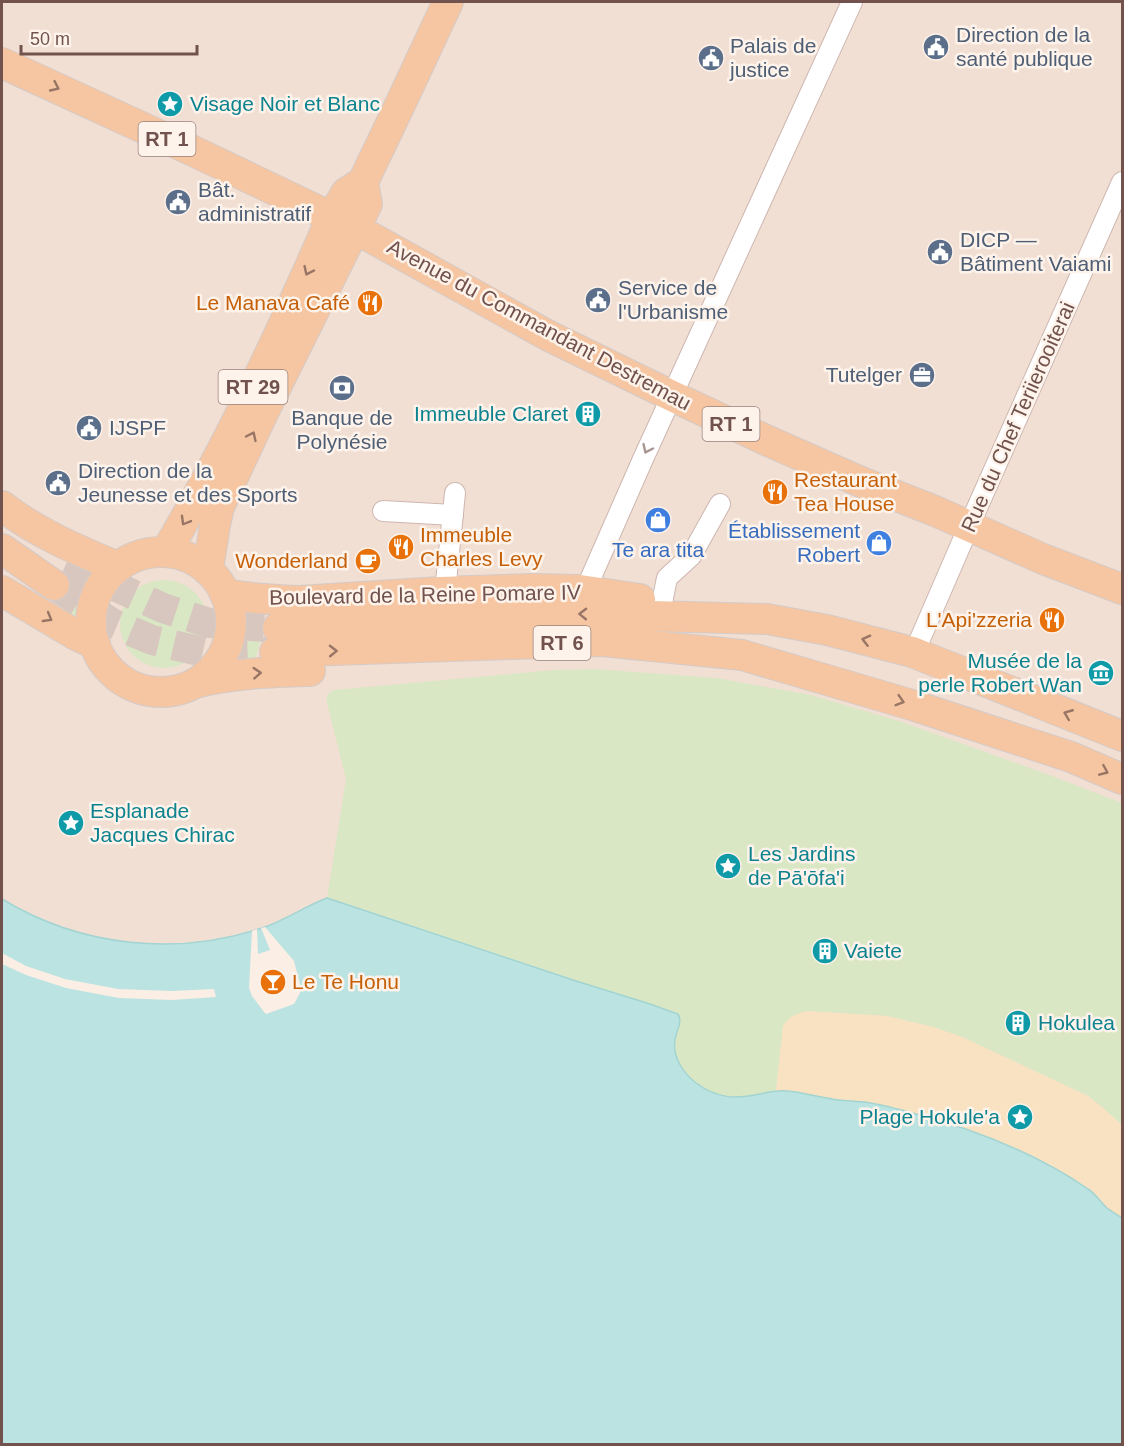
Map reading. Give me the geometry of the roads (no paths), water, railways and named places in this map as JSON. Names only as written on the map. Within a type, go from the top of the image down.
[{"type":"main road","name":"RT 29","points":[[166,552],[228,441],[299,290],[343,223],[367,204],[363,182],[448,2]]},
{"type":"main road","name":"RT 1","points":[[2,63],[343,223]]},
{"type":"main road","name":"RT 29","points":[[208,570],[219,507],[335,270],[343,223]]},
{"type":"main road","name":"Avenue du Commandant Destremau","points":[[343,223],[547,335],[778,446],[1043,559],[1122,589]]},
{"type":"main road","points":[[2,507],[60,543],[117,567]]},
{"type":"main road","points":[[2,526],[22,539],[60,575],[2,549]]},
{"type":"main road","points":[[166,552],[193,560],[208,570],[221,585],[231,615],[230,637],[222,658],[208,675],[183,690],[156,693],[122,680],[108,668],[98,652],[91,623],[94,602],[103,583],[117,567],[136,557],[166,552]]},
{"type":"main road","points":[[2,591],[95,644]]},
{"type":"main road","name":"Boulevard de la Reine Pomare IV","points":[[225,594],[300,601],[445,592],[585,591],[768,619]]},
{"type":"main road","name":"RT 6","points":[[1122,736],[914,653],[828,630],[768,619],[575,614],[370,621],[276,640],[602,641],[742,655],[912,705],[1071,757],[1122,779]]},
{"type":"main road","points":[[199,681],[267,672],[338,671],[466,662],[584,660],[690,666],[774,678],[844,684]]},
{"type":"street","points":[[585,591],[852,2]]},
{"type":"street","name":"Rue du Chef Teriierooiterai","points":[[914,653],[1122,182]]},
{"type":"street","points":[[445,592],[455,493]]},
{"type":"street","points":[[662,603],[667,578],[691,556],[720,504]]},
{"type":"street","points":[[383,511],[453,515]]},
{"type":"water","points":[[327,898],[678,1014],[680,1023],[675,1046],[677,1058],[691,1079],[719,1095],[735,1097],[787,1091],[898,1109],[932,1118],[1002,1143],[1046,1164],[1088,1189],[1107,1208],[1122,1218],[1122,1444],[2,1444],[2,899],[64,928],[97,937],[164,944],[198,942],[265,927]]},
{"type":"tunnel","points":[[66,564],[163,608],[209,623],[278,628]]},
{"type":"tunnel","points":[[54,585],[112,623],[152,640],[212,654],[275,652]]},
{"type":"place","name":"Direction de la santé publique","points":[[936,47]]},
{"type":"place","name":"Palais de justice","points":[[711,58]]},
{"type":"place","name":"Visage Noir et Blanc","points":[[170,104]]},
{"type":"place","name":"Bât. administratif","points":[[178,202]]},
{"type":"place","name":"DICP — Bâtiment Vaiami","points":[[940,252]]},
{"type":"place","name":"Service de l'Urbanisme","points":[[598,300]]},
{"type":"place","name":"Le Manava Café","points":[[370,303]]},
{"type":"place","name":"Tutelger","points":[[922,375]]},
{"type":"place","name":"Banque de Polynésie","points":[[342,388]]},
{"type":"place","name":"Immeuble Claret","points":[[588,414]]},
{"type":"place","name":"IJSPF","points":[[89,428]]},
{"type":"place","name":"Direction de la Jeunesse et des Sports","points":[[58,483]]},
{"type":"place","name":"Restaurant Tea House","points":[[775,492]]},
{"type":"place","name":"Te ara tita","points":[[658,520]]},
{"type":"place","name":"Établissement Robert","points":[[879,543]]},
{"type":"place","name":"Immeuble Charles Levy","points":[[401,547]]},
{"type":"place","name":"Wonderland","points":[[368,561]]},
{"type":"place","name":"L'Api'zzeria","points":[[1052,620]]},
{"type":"place","name":"Musée de la perle Robert Wan","points":[[1101,673]]},
{"type":"place","name":"Esplanade Jacques Chirac","points":[[71,823]]},
{"type":"place","name":"Les Jardins de Pā'ōfa'i","points":[[728,866]]},
{"type":"place","name":"Vaiete","points":[[825,951]]},
{"type":"place","name":"Le Te Honu","points":[[273,982]]},
{"type":"place","name":"Hokulea","points":[[1018,1023]]},
{"type":"place","name":"Plage Hokule'a","points":[[1020,1117]]}]
